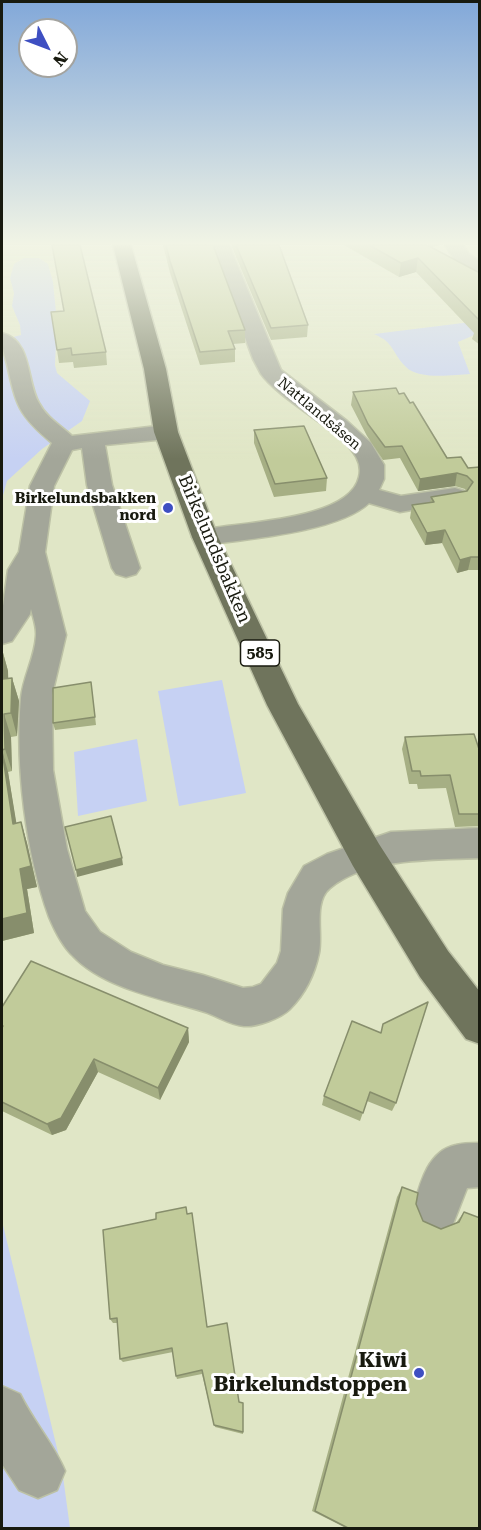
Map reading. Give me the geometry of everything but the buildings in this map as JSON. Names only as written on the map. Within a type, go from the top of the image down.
[{"type":"main road","name":"Birkelundsbakken","points":[[140,316],[154,369],[166,432],[205,537],[283,705],[366,855],[434,964],[480,1025]]},
{"type":"street","name":"Nattlandsåsen","points":[[248,316],[272,374],[352,438],[370,458],[372,472],[366,494]]},
{"type":"street","points":[[2,339],[13,350],[20,383],[28,403],[67,443]]},
{"type":"street","points":[[2,634],[15,614],[22,570],[32,552],[42,486],[58,451],[67,443],[166,432]]},
{"type":"street","points":[[93,440],[95,467],[126,568]]},
{"type":"street","points":[[205,537],[314,518],[347,508],[366,494],[400,504],[455,496]]},
{"type":"street","points":[[32,552],[51,635],[37,695],[35,734],[36,770],[49,849],[68,917],[86,944],[117,965],[162,982],[243,1007],[256,1006],[275,998],[294,972],[300,951],[302,909],[306,892],[317,877],[366,855],[391,847],[480,843]]},
{"type":"street","points":[[435,1213],[443,1185],[455,1167],[480,1165]]},
{"type":"street","points":[[2,1412],[12,1434],[38,1471]]},
{"type":"shaded area","points":[[16,316],[56,316],[55,365],[57,373],[90,401],[82,421],[42,449],[7,481],[2,499],[2,340],[21,335]]},
{"type":"shaded area","points":[[479,321],[479,333],[458,342],[470,374],[436,376],[419,374],[406,367],[389,344],[374,334]]},
{"type":"shaded area","points":[[222,680],[246,793],[179,806],[158,691]]},
{"type":"shaded area","points":[[137,739],[147,801],[78,816],[74,752]]},
{"type":"shaded area","points":[[2,1221],[62,1469],[70,1528],[2,1528]]},
{"type":"place","name":"Birkelundsbakken nord","points":[[168,508]]},
{"type":"place","name":"Kiwi Birkelundstoppen","points":[[419,1373]]}]
